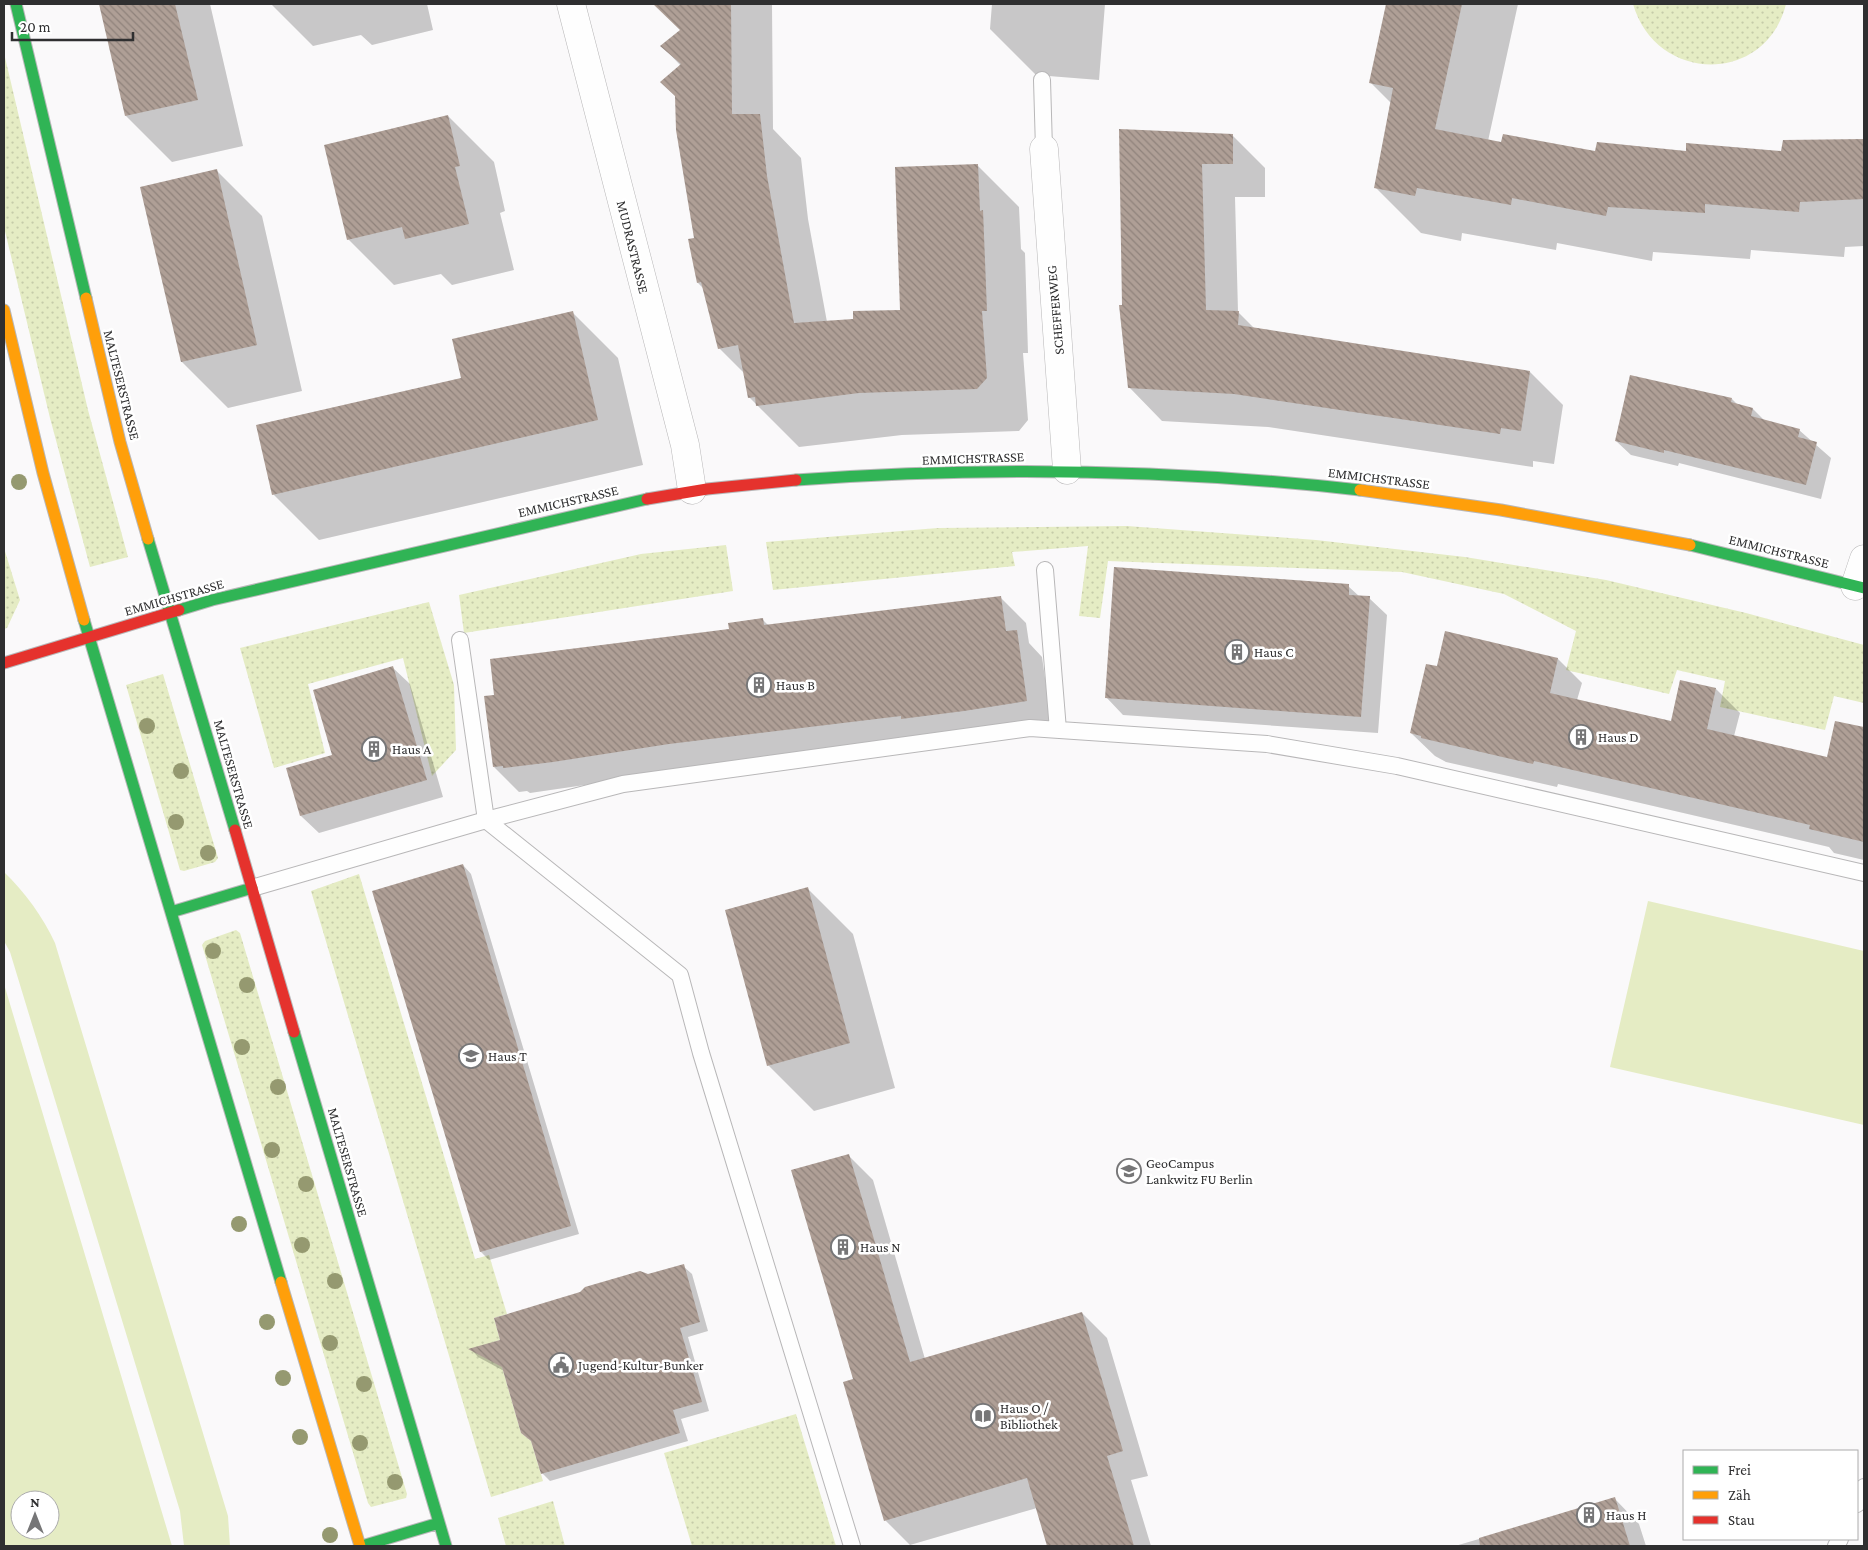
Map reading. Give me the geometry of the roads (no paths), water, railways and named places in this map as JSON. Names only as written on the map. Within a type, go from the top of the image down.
[{"type":"main road","name":"MALTESERSTRASSE","points":[[16,4],[120,442],[446,1546]]},
{"type":"main road","points":[[4,310],[43,473],[90,637],[361,1546],[439,1523]]},
{"type":"main road","name":"EMMICHSTRASSE","points":[[4,663],[212,600],[641,500],[692,490],[850,477],[1067,470],[1201,476],[1333,487],[1427,498],[1644,535],[1860,587]]},
{"type":"main road","points":[[171,912],[252,888]]},
{"type":"street","name":"MUDRASTRASSE","points":[[570,4],[684,445],[692,490]]},
{"type":"street","name":"SCHEFFERWEG","points":[[1044,149],[1067,470]]},
{"type":"street","points":[[1860,587],[1864,559]]},
{"type":"lane","points":[[1042,80],[1044,149]]},
{"type":"lane","points":[[1044,570],[1058,730]]},
{"type":"lane","points":[[460,640],[486,820],[680,975],[701,1053],[852,1546]]},
{"type":"lane","points":[[252,888],[486,820],[623,784],[1030,728],[1267,744],[1397,766],[1864,873]]},
{"type":"lane","points":[[1858,1502],[1864,1487]]},
{"type":"place","name":"Haus C","points":[[1237,652]]},
{"type":"place","name":"Haus B","points":[[759,685]]},
{"type":"place","name":"Haus D","points":[[1581,737]]},
{"type":"place","name":"Haus A","points":[[374,749]]},
{"type":"place","name":"Haus T","points":[[471,1056]]},
{"type":"place","name":"GeoCampus Lankwitz FU Berlin","points":[[1129,1171]]},
{"type":"place","name":"Haus N","points":[[843,1247]]},
{"type":"place","name":"Jugend-Kultur-Bunker","points":[[561,1365]]},
{"type":"place","name":"Haus O / Bibliothek","points":[[983,1416]]},
{"type":"place","name":"Haus H","points":[[1589,1515]]}]
